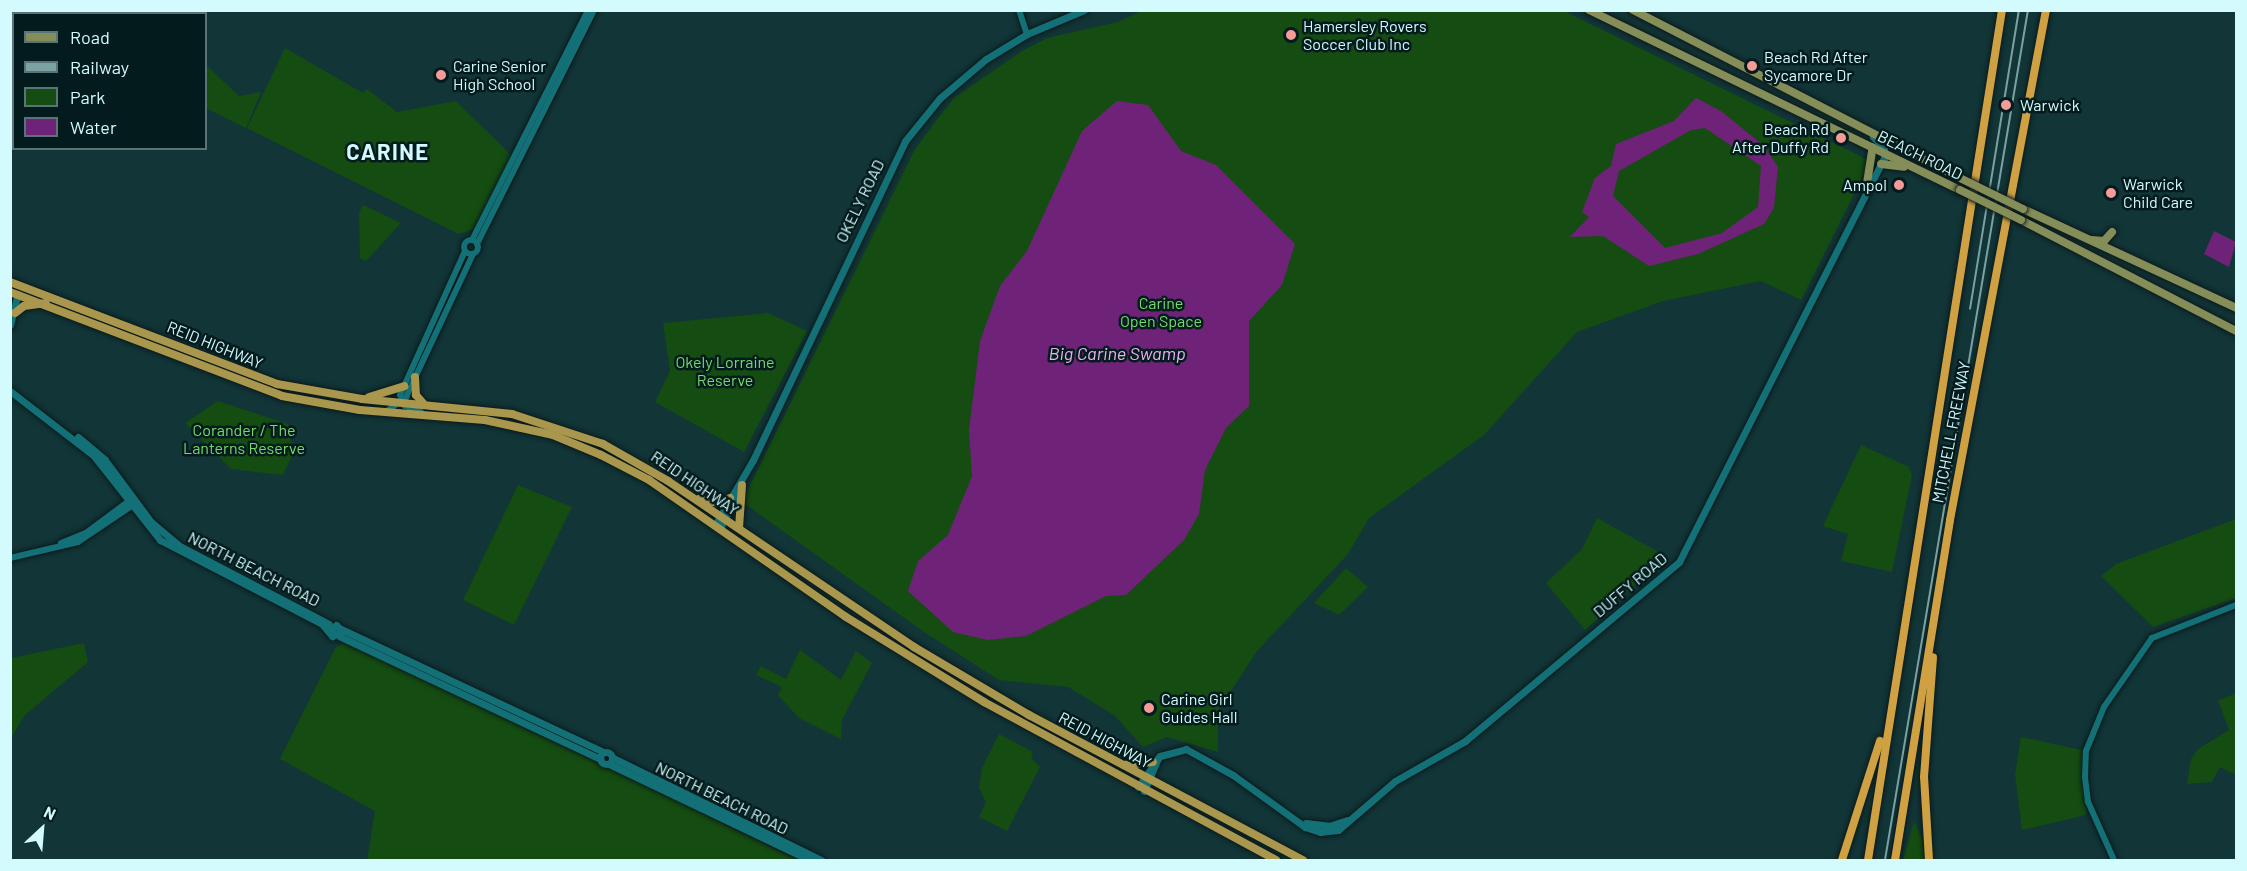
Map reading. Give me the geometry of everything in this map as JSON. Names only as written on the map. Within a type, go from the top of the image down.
[{"type":"highway","name":"MITCHELL FREEWAY","points":[[1866,861],[1872,835],[1888,716],[2002,10]]},
{"type":"highway","name":"MITCHELL FREEWAY","points":[[1895,861],[1936,612],[2046,10]]},
{"type":"highway","name":"REID HIGHWAY","points":[[10,282],[44,292],[251,375],[362,399],[402,400],[512,414],[566,429],[620,452],[695,498],[914,648],[1123,765],[1303,861]]},
{"type":"highway","points":[[13,291],[44,292]]},
{"type":"highway","name":"REID HIGHWAY","points":[[13,291],[48,302],[259,389],[327,405],[508,424],[579,445],[634,471],[906,655],[1141,789],[1276,861]]},
{"type":"highway","points":[[15,313],[24,306],[48,302]]},
{"type":"highway","points":[[415,377],[416,395],[423,403]]},
{"type":"highway","points":[[362,399],[404,387]]},
{"type":"highway","points":[[740,530],[737,515],[742,485]]},
{"type":"highway","points":[[695,498],[718,503],[730,498]]},
{"type":"highway","points":[[1929,861],[1924,777],[1936,612]]},
{"type":"highway","points":[[1842,861],[1888,716]]},
{"type":"highway","points":[[1123,765],[1156,760]]},
{"type":"highway","points":[[1283,849],[1290,861]]},
{"type":"main road","name":"OKELY ROAD","points":[[717,526],[742,485],[905,141],[967,73],[1030,33],[1084,10]]},
{"type":"main road","name":"BEACH ROAD","points":[[1589,10],[1874,147],[2236,331]]},
{"type":"main road","name":"BEACH ROAD","points":[[1633,10],[2023,209],[2236,308]]},
{"type":"main road","points":[[1833,111],[1878,140],[1884,152],[1897,148],[1910,152]]},
{"type":"main road","points":[[1867,183],[1874,147]]},
{"type":"main road","name":"DUFFY ROAD","points":[[1156,760],[1174,749],[1197,753],[1312,830],[1329,832],[1360,814],[1395,782],[1465,741],[1679,562],[1863,194],[1881,164],[1884,152]]},
{"type":"main road","name":"DUFFY ROAD","points":[[1863,194],[1884,152]]},
{"type":"main road","points":[[1881,164],[1893,162],[1942,181]]},
{"type":"main road","points":[[2087,240],[2104,241],[2112,232]]},
{"type":"main road","points":[[10,305],[13,291]]},
{"type":"main road","points":[[10,325],[15,313],[13,291]]},
{"type":"main road","name":"NORTH BEACH ROAD","points":[[10,384],[100,455],[153,534],[178,553],[602,756],[809,861]]},
{"type":"main road","name":"NORTH BEACH ROAD","points":[[10,391],[94,456],[132,502]]},
{"type":"main road","name":"OKELY ROAD","points":[[722,517],[730,498],[745,476]]},
{"type":"main road","points":[[1141,789],[1156,760]]},
{"type":"main road","name":"NORTH BEACH ROAD","points":[[611,761],[820,861]]},
{"type":"street","points":[[386,411],[402,400],[415,377],[473,254],[475,242],[588,10]]},
{"type":"street","points":[[475,242],[594,10]]},
{"type":"street","points":[[1021,10],[1030,33]]},
{"type":"street","points":[[402,400],[404,387],[465,251],[465,243],[475,242]]},
{"type":"street","points":[[465,251],[473,254]]},
{"type":"street","points":[[402,400],[426,414]]},
{"type":"street","points":[[10,556],[79,537],[132,502]]},
{"type":"street","points":[[2114,861],[2088,802],[2085,777],[2086,751],[2104,706],[2152,638],[2236,605]]},
{"type":"green space","name":"Carine Open Space","points":[[1141,11],[1564,11],[1866,159],[1869,164],[1801,300],[1761,281],[1663,301],[1577,332],[1484,435],[1369,518],[1348,554],[1257,651],[1218,711],[1218,752],[1167,737],[1143,747],[1114,715],[1068,687],[999,680],[924,632],[742,502],[914,151],[954,98],[1022,51],[1047,38],[1118,22]]},
{"type":"green space","points":[[285,48],[363,93],[367,89],[397,112],[456,101],[513,157],[474,229],[459,234],[247,128]]},
{"type":"green space","points":[[207,66],[239,96],[261,92],[246,128],[207,108]]},
{"type":"green space","points":[[363,205],[401,223],[366,261],[360,258],[359,213]]},
{"type":"green space","name":"Okely Lorraine Reserve","points":[[768,313],[807,331],[744,452],[655,402],[670,371],[663,323]]},
{"type":"green space","name":"Corander / The Lanterns Reserve","points":[[218,401],[288,424],[293,454],[283,475],[231,469],[185,423]]},
{"type":"green space","points":[[1861,445],[1909,467],[1912,475],[1892,572],[1841,561],[1848,534],[1823,526]]},
{"type":"green space","points":[[518,485],[572,507],[514,625],[463,600]]},
{"type":"green space","points":[[1597,518],[1666,556],[1585,630],[1546,583],[1582,549]]},
{"type":"green space","points":[[2236,519],[2236,598],[2153,627],[2101,576],[2116,564]]},
{"type":"green space","points":[[1346,568],[1368,587],[1339,615],[1314,603]]},
{"type":"green space","points":[[345,642],[798,860],[367,860],[375,811],[280,759],[336,647]]},
{"type":"green space","points":[[84,643],[88,662],[25,715],[11,738],[11,658]]},
{"type":"green space","points":[[800,650],[841,680],[856,651],[872,663],[842,720],[841,739],[799,718],[778,695],[782,687],[756,675],[761,666],[786,679]]},
{"type":"green space","points":[[2236,693],[2236,775],[2220,767],[2212,782],[2187,784],[2191,759],[2198,749],[2229,730],[2218,701]]},
{"type":"green space","points":[[999,734],[1033,752],[1031,758],[1040,767],[1007,831],[979,817],[986,802],[979,788],[982,768]]},
{"type":"green space","points":[[2021,737],[2086,751],[2086,815],[2022,830],[2015,774]]},
{"type":"green space","points":[[1914,821],[1931,860],[1903,860]]},
{"type":"water","points":[[1696,98],[1721,111],[1764,146],[1778,167],[1774,208],[1764,224],[1698,254],[1649,266],[1603,236],[1570,237],[1589,217],[1582,212],[1595,178],[1611,166],[1616,144],[1674,121]],"holes":[[[1705,128],[1761,166],[1758,207],[1722,233],[1665,248],[1613,196],[1619,171],[1691,130]]]},
{"type":"water","name":"Big Carine Swamp","points":[[1117,101],[1148,105],[1181,151],[1216,165],[1295,244],[1282,285],[1249,321],[1249,406],[1226,428],[1205,470],[1199,514],[1184,540],[1126,595],[1106,596],[1026,636],[988,640],[953,632],[908,591],[918,561],[948,535],[972,476],[969,430],[980,341],[1000,286],[1027,251],[1082,131]]},
{"type":"water","points":[[2214,231],[2236,242],[2229,267],[2204,254]]},
{"type":"railway","points":[[1970,309],[2019,10]]},
{"type":"railway","points":[[1885,860],[2028,10]]},
{"type":"place","name":"Hamersley Rovers Soccer Club Inc","points":[[1291,35]]},
{"type":"place","name":"Beach Rd After Sycamore Dr","points":[[1752,66]]},
{"type":"place","name":"Carine Senior High School","points":[[441,75]]},
{"type":"place","name":"Warwick","points":[[2006,105]]},
{"type":"place","name":"Beach Rd After Duffy Rd","points":[[1841,138]]},
{"type":"place","name":"Ampol","points":[[1899,185]]},
{"type":"place","name":"Warwick Child Care","points":[[2111,193]]},
{"type":"place","name":"Carine Girl Guides Hall","points":[[1149,708]]},
{"type":"district","name":"CARINE","points":[[388,152]]}]
